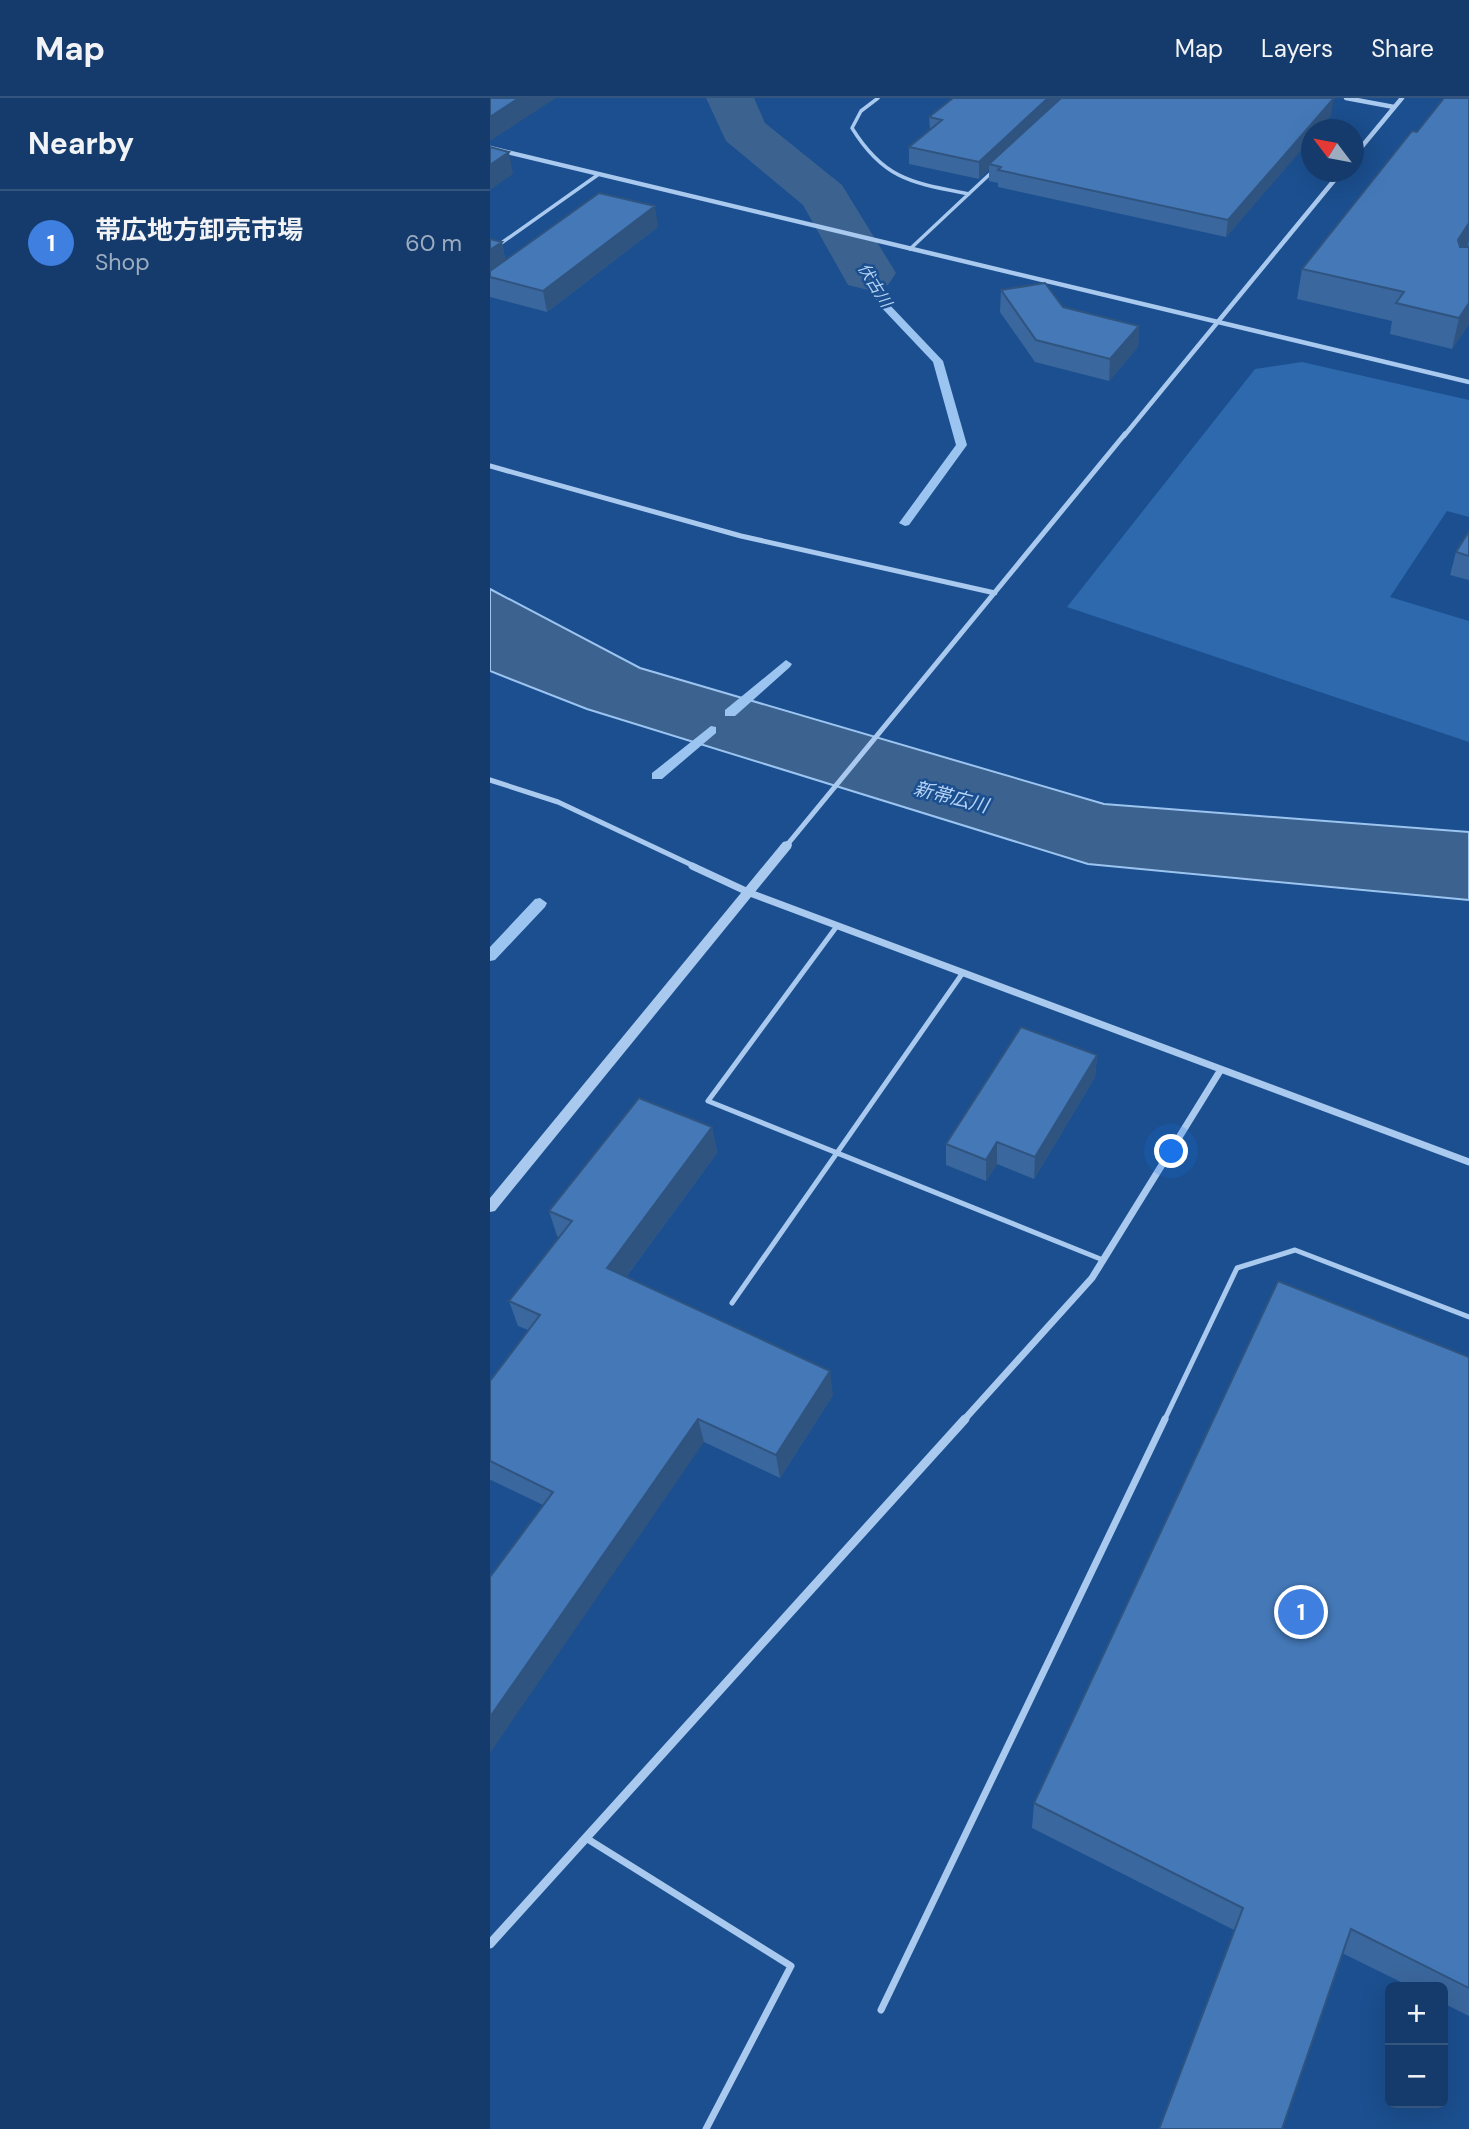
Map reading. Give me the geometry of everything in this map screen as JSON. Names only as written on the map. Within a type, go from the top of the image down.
[{"type":"street","points":[[1346,98],[1394,107]]},
{"type":"street","points":[[1364,143],[1402,98]]},
{"type":"street","points":[[490,148],[1469,382]]},
{"type":"street","points":[[490,1207],[1333,182]]},
{"type":"street","points":[[490,466],[671,520],[886,572],[995,593]]},
{"type":"street","points":[[490,780],[558,802],[750,893],[1469,1162]]},
{"type":"street","points":[[490,1944],[1092,1278],[1220,1071]]},
{"type":"lane","points":[[878,98],[861,111],[852,128],[867,156],[895,178],[968,194]]},
{"type":"lane","points":[[910,249],[997,168]]},
{"type":"lane","points":[[490,251],[599,174]]},
{"type":"lane","points":[[837,926],[708,1101],[1103,1260]]},
{"type":"lane","points":[[732,1303],[962,974]]},
{"type":"lane","points":[[881,2010],[1237,1268],[1295,1250],[1469,1317]]},
{"type":"lane","points":[[586,1838],[791,1966],[706,2129]]},
{"type":"shaded area","points":[[1302,362],[1469,400],[1469,517],[1447,511],[1390,597],[1469,621],[1469,742],[1067,607],[1255,369]]},
{"type":"water","name":"新帯広川","points":[[490,589],[640,668],[1104,804],[1469,832],[1469,900],[1088,864],[587,709],[490,671]]},
{"type":"building","points":[[490,98],[519,98],[490,117]]},
{"type":"building","points":[[953,98],[1048,98],[979,162],[909,147],[942,120],[929,117]]},
{"type":"building","points":[[1061,98],[1334,98],[1316,119],[1301,119],[1301,136],[1228,220],[998,170],[1001,167],[989,164]]},
{"type":"building","points":[[1444,98],[1469,98],[1469,223],[1458,240],[1460,247],[1469,247],[1469,303],[1459,318],[1396,303],[1404,292],[1302,269],[1412,131],[1417,132]]},
{"type":"building","points":[[490,147],[509,152],[490,165]]},
{"type":"building","points":[[599,193],[655,206],[543,291],[490,277],[490,271]]},
{"type":"building","points":[[490,239],[502,242],[490,250]]},
{"type":"building","points":[[1045,283],[1063,307],[1139,326],[1110,359],[1036,340],[1001,290]]},
{"type":"building","points":[[1469,531],[1469,556],[1456,552]]},
{"type":"building","points":[[1021,1027],[1097,1055],[1035,1157],[997,1142],[986,1160],[946,1144]]},
{"type":"building","points":[[639,1098],[712,1127],[607,1268],[830,1371],[776,1455],[698,1419],[490,1717],[490,1577],[553,1492],[490,1461],[490,1381],[540,1315],[509,1301],[572,1221],[549,1211]]},
{"type":"building","points":[[1278,1281],[1469,1357],[1469,1988],[1351,1929],[1282,2129],[1159,2129],[1243,1908],[1034,1803]]},
{"type":"waterway","name":"伏古川","points":[[730,98],[744,130],[824,196],[868,273]]},
{"type":"waterway","name":"伏古川","points":[[868,273],[883,303],[938,361],[962,445],[905,523]]},
{"type":"waterway","name":"伏古川","points":[[730,713],[786,664]]},
{"type":"waterway","name":"伏古川","points":[[657,776],[711,730]]},
{"type":"waterway","name":"伏古川","points":[[490,956],[540,903]]},
{"type":"place","name":"帯広地方卸売市場","points":[[1301,1612]]}]
